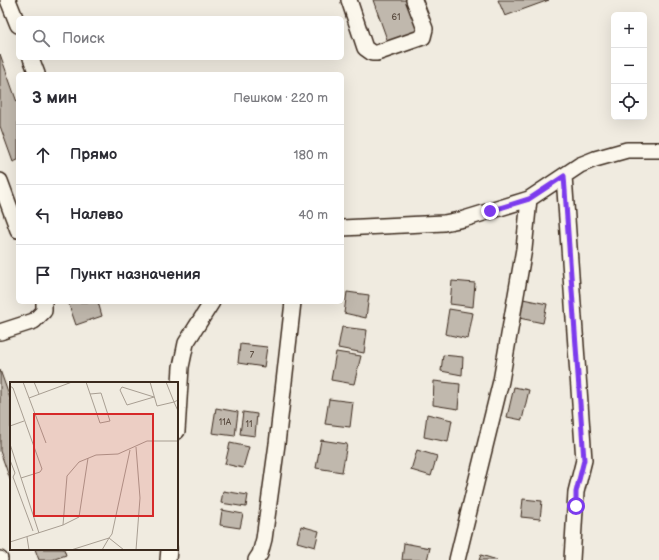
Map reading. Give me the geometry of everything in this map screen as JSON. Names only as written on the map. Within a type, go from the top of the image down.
[{"type":"street","points":[[8,0],[16,20]]},
{"type":"street","points":[[349,0],[365,48],[372,53],[376,53],[422,37],[425,29],[414,0]]},
{"type":"street","points":[[32,60],[36,72]]},
{"type":"street","points":[[344,228],[444,223],[464,219],[529,199],[580,165],[627,150],[659,150]]},
{"type":"street","points":[[564,176],[584,460],[576,492],[572,560]]},
{"type":"street","points":[[0,181],[16,225]]},
{"type":"street","points":[[458,560],[501,381],[524,249],[529,199]]},
{"type":"street","points":[[0,332],[34,321],[44,311],[44,304]]},
{"type":"street","points":[[178,415],[181,367],[186,343],[211,304]]},
{"type":"street","points":[[256,560],[260,554],[265,532],[277,444],[293,304]]},
{"type":"street","points":[[168,560],[169,550]]},
{"type":"building","points":[[373,0],[407,0],[419,34],[389,45]]},
{"type":"building","points":[[498,0],[549,0],[505,16]]},
{"type":"building","points":[[0,54],[16,99],[16,161],[13,162],[0,126]]},
{"type":"building","points":[[452,281],[475,283],[473,307],[450,304]]},
{"type":"building","points":[[347,292],[369,295],[366,318],[344,313]]},
{"type":"building","points":[[523,299],[547,304],[543,323],[519,318]]},
{"type":"building","points":[[69,304],[99,304],[102,316],[76,325]]},
{"type":"building","points":[[449,309],[473,313],[468,339],[445,334]]},
{"type":"building","points":[[342,327],[367,330],[364,353],[338,348]]},
{"type":"building","points":[[240,344],[267,347],[264,367],[238,363]]},
{"type":"building","points":[[336,352],[361,356],[354,384],[331,380]]},
{"type":"building","points":[[443,355],[463,357],[462,375],[441,371]]},
{"type":"building","points":[[0,370],[10,398],[10,479],[0,451]]},
{"type":"building","points":[[434,381],[460,384],[458,409],[433,405]]},
{"type":"building","points":[[514,387],[529,390],[522,420],[507,417]]},
{"type":"building","points":[[329,399],[353,402],[350,427],[325,424]]},
{"type":"building","points":[[216,408],[238,412],[235,436],[212,433]]},
{"type":"building","points":[[243,412],[257,414],[255,436],[240,434]]},
{"type":"building","points":[[427,414],[452,420],[448,442],[424,437]]},
{"type":"building","points":[[321,440],[347,444],[342,472],[316,468]]},
{"type":"building","points":[[230,443],[249,447],[243,468],[225,464]]},
{"type":"building","points":[[417,450],[437,456],[431,476],[411,470]]},
{"type":"building","points":[[223,491],[248,495],[246,507],[221,503]]},
{"type":"building","points":[[523,499],[542,501],[540,519],[521,517]]},
{"type":"building","points":[[222,510],[243,514],[240,528],[220,525]]},
{"type":"building","points":[[301,526],[319,531],[315,547],[297,542]]},
{"type":"building","points":[[404,543],[430,548],[427,560],[402,560]]},
{"type":"building","points":[[35,550],[64,550],[66,555],[52,560],[39,560]]},
{"type":"building","points":[[481,555],[497,560],[479,560]]},
{"type":"route","points":[[490,211],[529,199],[564,176],[584,460],[576,492],[576,506]]}]
